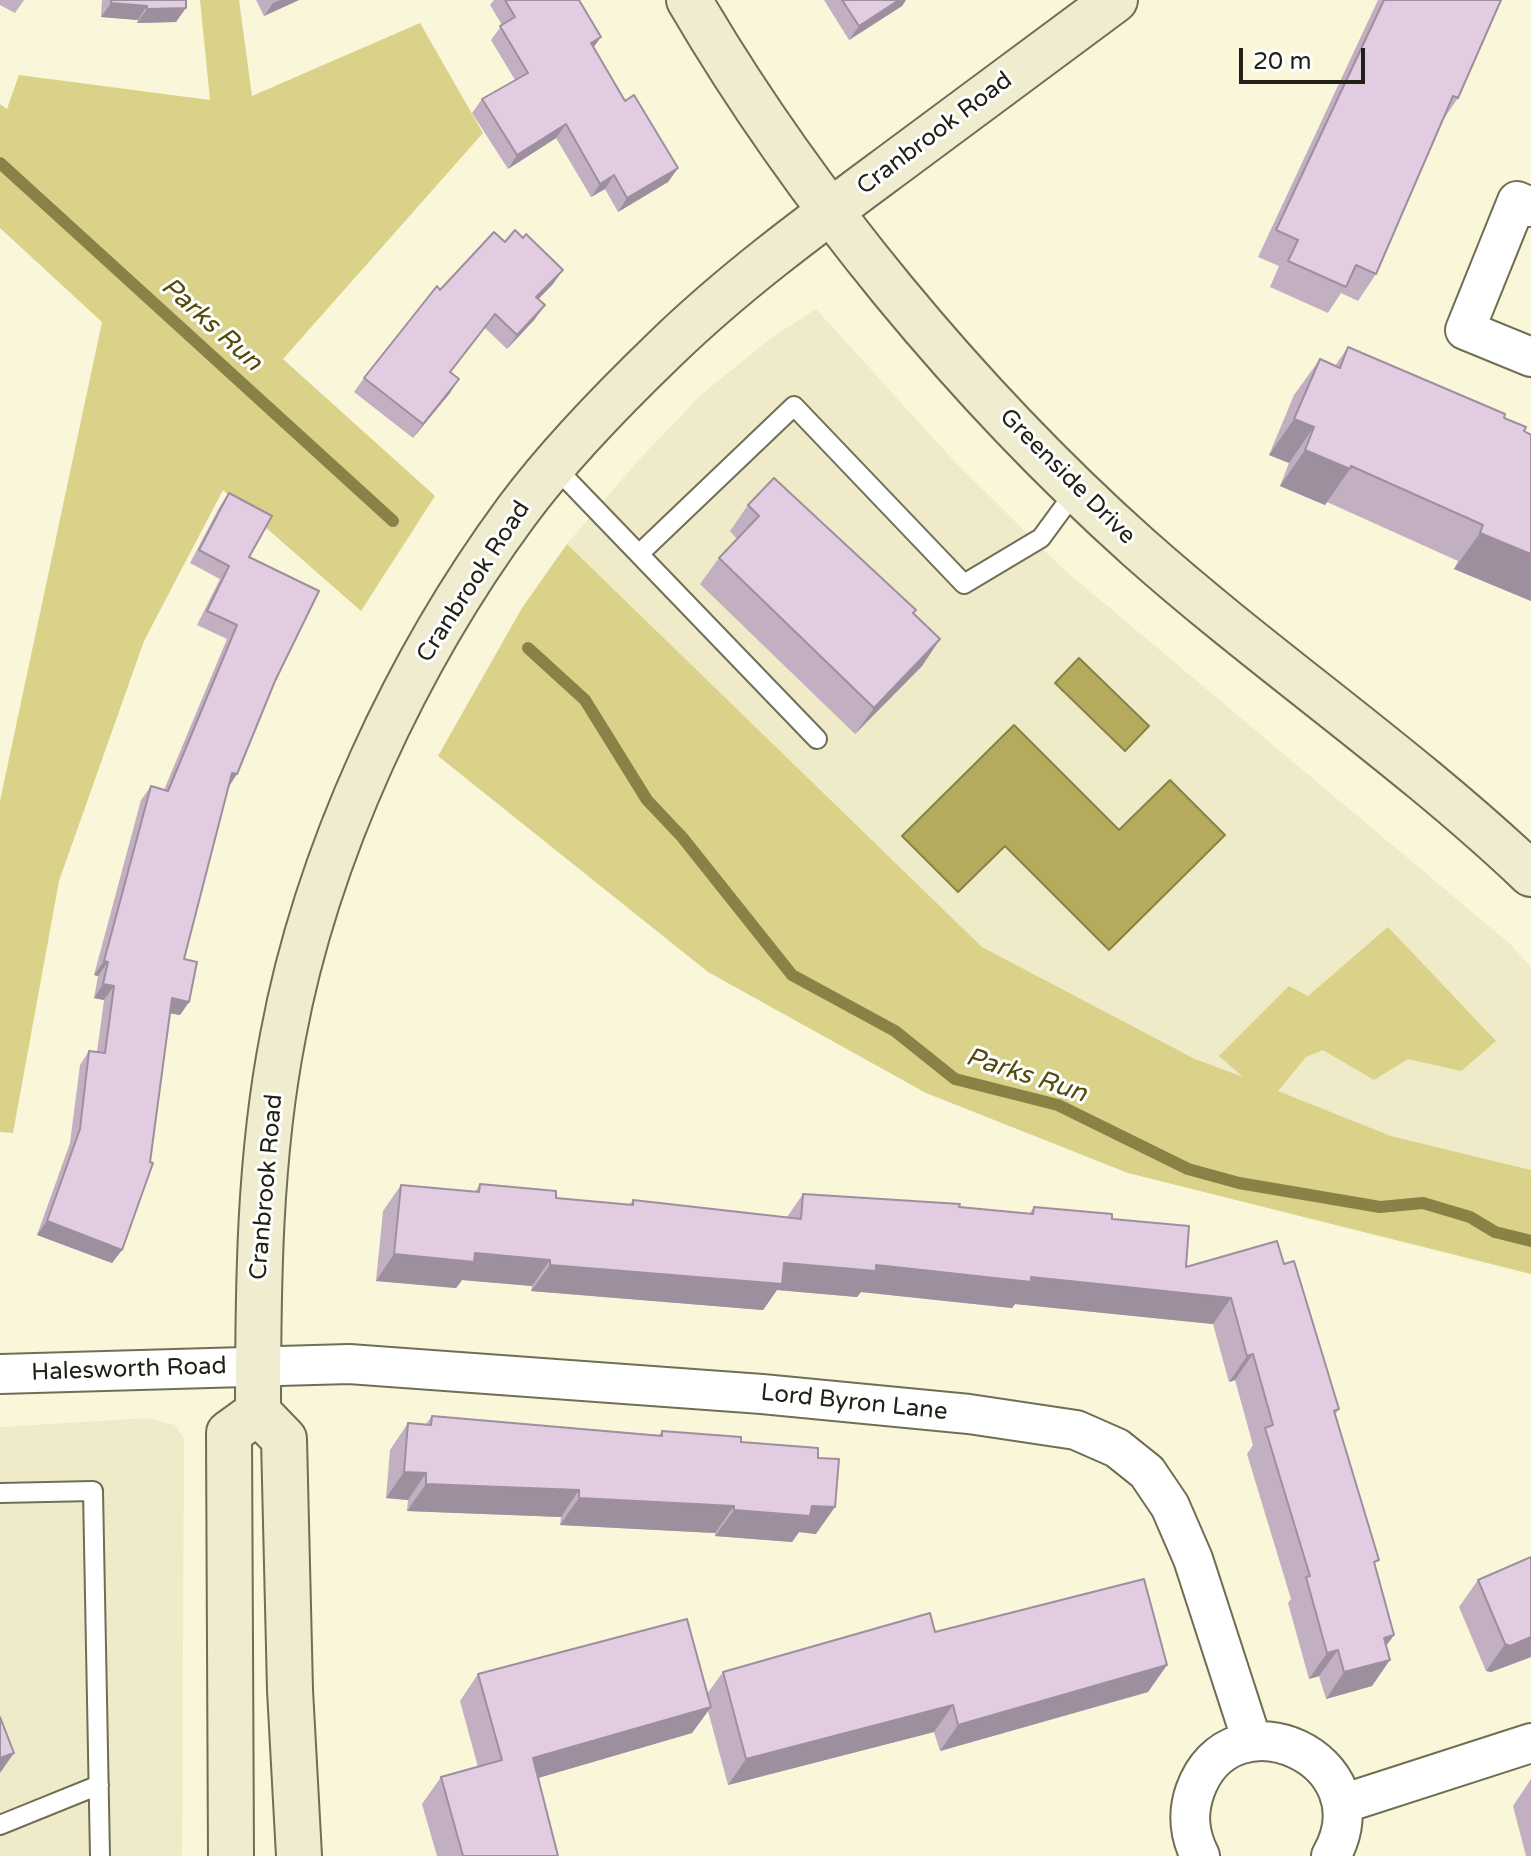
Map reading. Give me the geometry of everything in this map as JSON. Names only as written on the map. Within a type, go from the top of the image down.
[{"type":"street","name":"Greenside Drive","points":[[689,0],[722,56],[832,210],[954,361],[1077,489],[1221,618],[1430,785],[1531,874]]},
{"type":"street","name":"Cranbrook Road","points":[[258,1412],[259,1277],[273,1101],[291,996],[326,877],[383,741],[422,662],[488,552],[554,466],[666,348],[718,301],[832,210],[1115,0]]},
{"type":"street","points":[[1531,207],[1517,201],[1465,330],[1531,357]]},
{"type":"street","name":"Lord Byron Lane","points":[[258,1366],[349,1364],[558,1377],[969,1414],[1076,1430],[1117,1448],[1147,1472],[1170,1506],[1193,1559],[1252,1741]]},
{"type":"street","name":"Halesworth Road","points":[[0,1374],[258,1366]]},
{"type":"street","points":[[231,1856],[229,1433],[258,1412],[284,1439],[290,1690],[299,1856]]},
{"type":"street","points":[[1200,1856],[1192,1841],[1188,1810],[1201,1774],[1222,1754],[1252,1741],[1273,1740],[1303,1749],[1330,1774],[1342,1804],[1342,1828],[1331,1856]]},
{"type":"street","points":[[1342,1804],[1531,1743]]},
{"type":"lane","points":[[639,554],[794,406],[964,584],[1041,538],[1077,489]]},
{"type":"lane","points":[[554,466],[817,739]]},
{"type":"lane","points":[[0,1493],[93,1491],[100,1856]]},
{"type":"lane","points":[[0,1825],[99,1785]]},
{"type":"shaded area","points":[[200,0],[239,0],[252,96],[420,23],[483,133],[283,359],[435,496],[361,611],[223,490],[144,641],[59,881],[13,1133],[0,1132],[0,801],[102,322],[0,228],[0,104],[7,109],[19,75],[210,100]]},
{"type":"shaded area","points":[[816,309],[953,460],[1061,567],[1510,944],[1531,967],[1531,1170],[1391,1136],[1195,1059],[982,947],[567,544],[636,463],[701,395],[771,338]]},
{"type":"shaded area","points":[[567,544],[982,947],[1195,1059],[1243,1077],[1219,1056],[1289,986],[1308,996],[1388,927],[1496,1041],[1461,1071],[1408,1059],[1374,1080],[1323,1050],[1306,1057],[1278,1091],[1391,1136],[1531,1170],[1531,1274],[1128,1173],[926,1093],[708,972],[438,756],[522,608]]},
{"type":"shaded area","points":[[1079,658],[1149,726],[1125,751],[1055,683]]},
{"type":"shaded area","points":[[1014,725],[1119,830],[1170,780],[1225,835],[1109,950],[1005,846],[958,892],[902,836]]},
{"type":"shaded area","points":[[149,1418],[175,1425],[184,1439],[182,1856],[0,1856],[0,1427]]},
{"type":"building","points":[[111,0],[186,0],[186,8],[147,9],[147,6],[111,3]]},
{"type":"building","points":[[505,0],[579,0],[601,37],[591,43],[625,101],[634,95],[678,168],[627,198],[614,175],[600,184],[566,124],[517,155],[482,99],[528,73],[500,26],[515,17]]},
{"type":"building","points":[[842,0],[899,0],[859,26]]},
{"type":"building","points":[[1384,0],[1501,0],[1458,98],[1453,96],[1376,274],[1356,265],[1346,287],[1288,261],[1298,240],[1276,230]]},
{"type":"building","points":[[515,230],[523,238],[526,234],[563,270],[536,297],[545,305],[517,335],[495,314],[450,372],[459,379],[423,424],[364,378],[437,286],[440,290],[494,232],[505,242]]},
{"type":"building","points":[[1348,347],[1505,414],[1504,418],[1526,427],[1524,431],[1531,435],[1531,554],[1480,533],[1483,525],[1351,466],[1350,469],[1305,450],[1314,427],[1294,419],[1320,359],[1340,368]]},
{"type":"building","points":[[774,478],[916,610],[913,613],[940,639],[874,708],[719,558],[759,516],[748,505]]},
{"type":"building","points":[[229,493],[272,516],[249,557],[319,591],[275,681],[237,774],[232,773],[184,959],[197,962],[189,1002],[172,998],[150,1162],[153,1163],[122,1250],[47,1221],[80,1129],[89,1051],[105,1053],[114,986],[103,984],[108,962],[104,961],[151,786],[168,791],[237,625],[207,611],[229,566],[199,550]]},
{"type":"building","points":[[480,1184],[556,1191],[556,1198],[633,1205],[633,1200],[801,1219],[803,1194],[960,1204],[959,1207],[1033,1214],[1034,1207],[1112,1214],[1112,1219],[1189,1226],[1186,1267],[1277,1241],[1284,1264],[1294,1261],[1339,1409],[1334,1411],[1379,1560],[1374,1562],[1394,1635],[1384,1638],[1390,1660],[1344,1672],[1338,1650],[1327,1653],[1306,1577],[1310,1576],[1265,1428],[1273,1425],[1253,1354],[1247,1356],[1231,1298],[1031,1277],[1031,1282],[876,1265],[876,1271],[784,1263],[782,1284],[550,1265],[550,1260],[475,1253],[474,1262],[394,1254],[401,1185],[479,1192]]},
{"type":"building","points":[[432,1416],[662,1436],[662,1431],[741,1437],[741,1442],[818,1448],[818,1458],[839,1459],[835,1507],[812,1506],[810,1516],[734,1510],[734,1506],[579,1498],[579,1490],[426,1484],[426,1473],[404,1472],[408,1423],[431,1425]]},
{"type":"building","points":[[1531,1557],[1531,1637],[1510,1646],[1505,1644],[1478,1580]]},
{"type":"building","points":[[1144,1579],[1167,1665],[958,1725],[953,1705],[746,1759],[723,1672],[930,1613],[935,1632]]},
{"type":"building","points":[[687,1619],[711,1707],[533,1758],[558,1856],[463,1856],[441,1777],[502,1760],[478,1674]]},
{"type":"building","points":[[0,1717],[14,1753],[0,1758]]},
{"type":"waterway","name":"Parks Run","points":[[0,163],[393,521]]},
{"type":"waterway","name":"Parks Run","points":[[528,648],[585,700],[647,800],[682,837],[792,975],[895,1031],[955,1079],[1058,1105],[1188,1169],[1239,1183],[1380,1207],[1423,1203],[1470,1217],[1495,1232],[1531,1241]]}]
